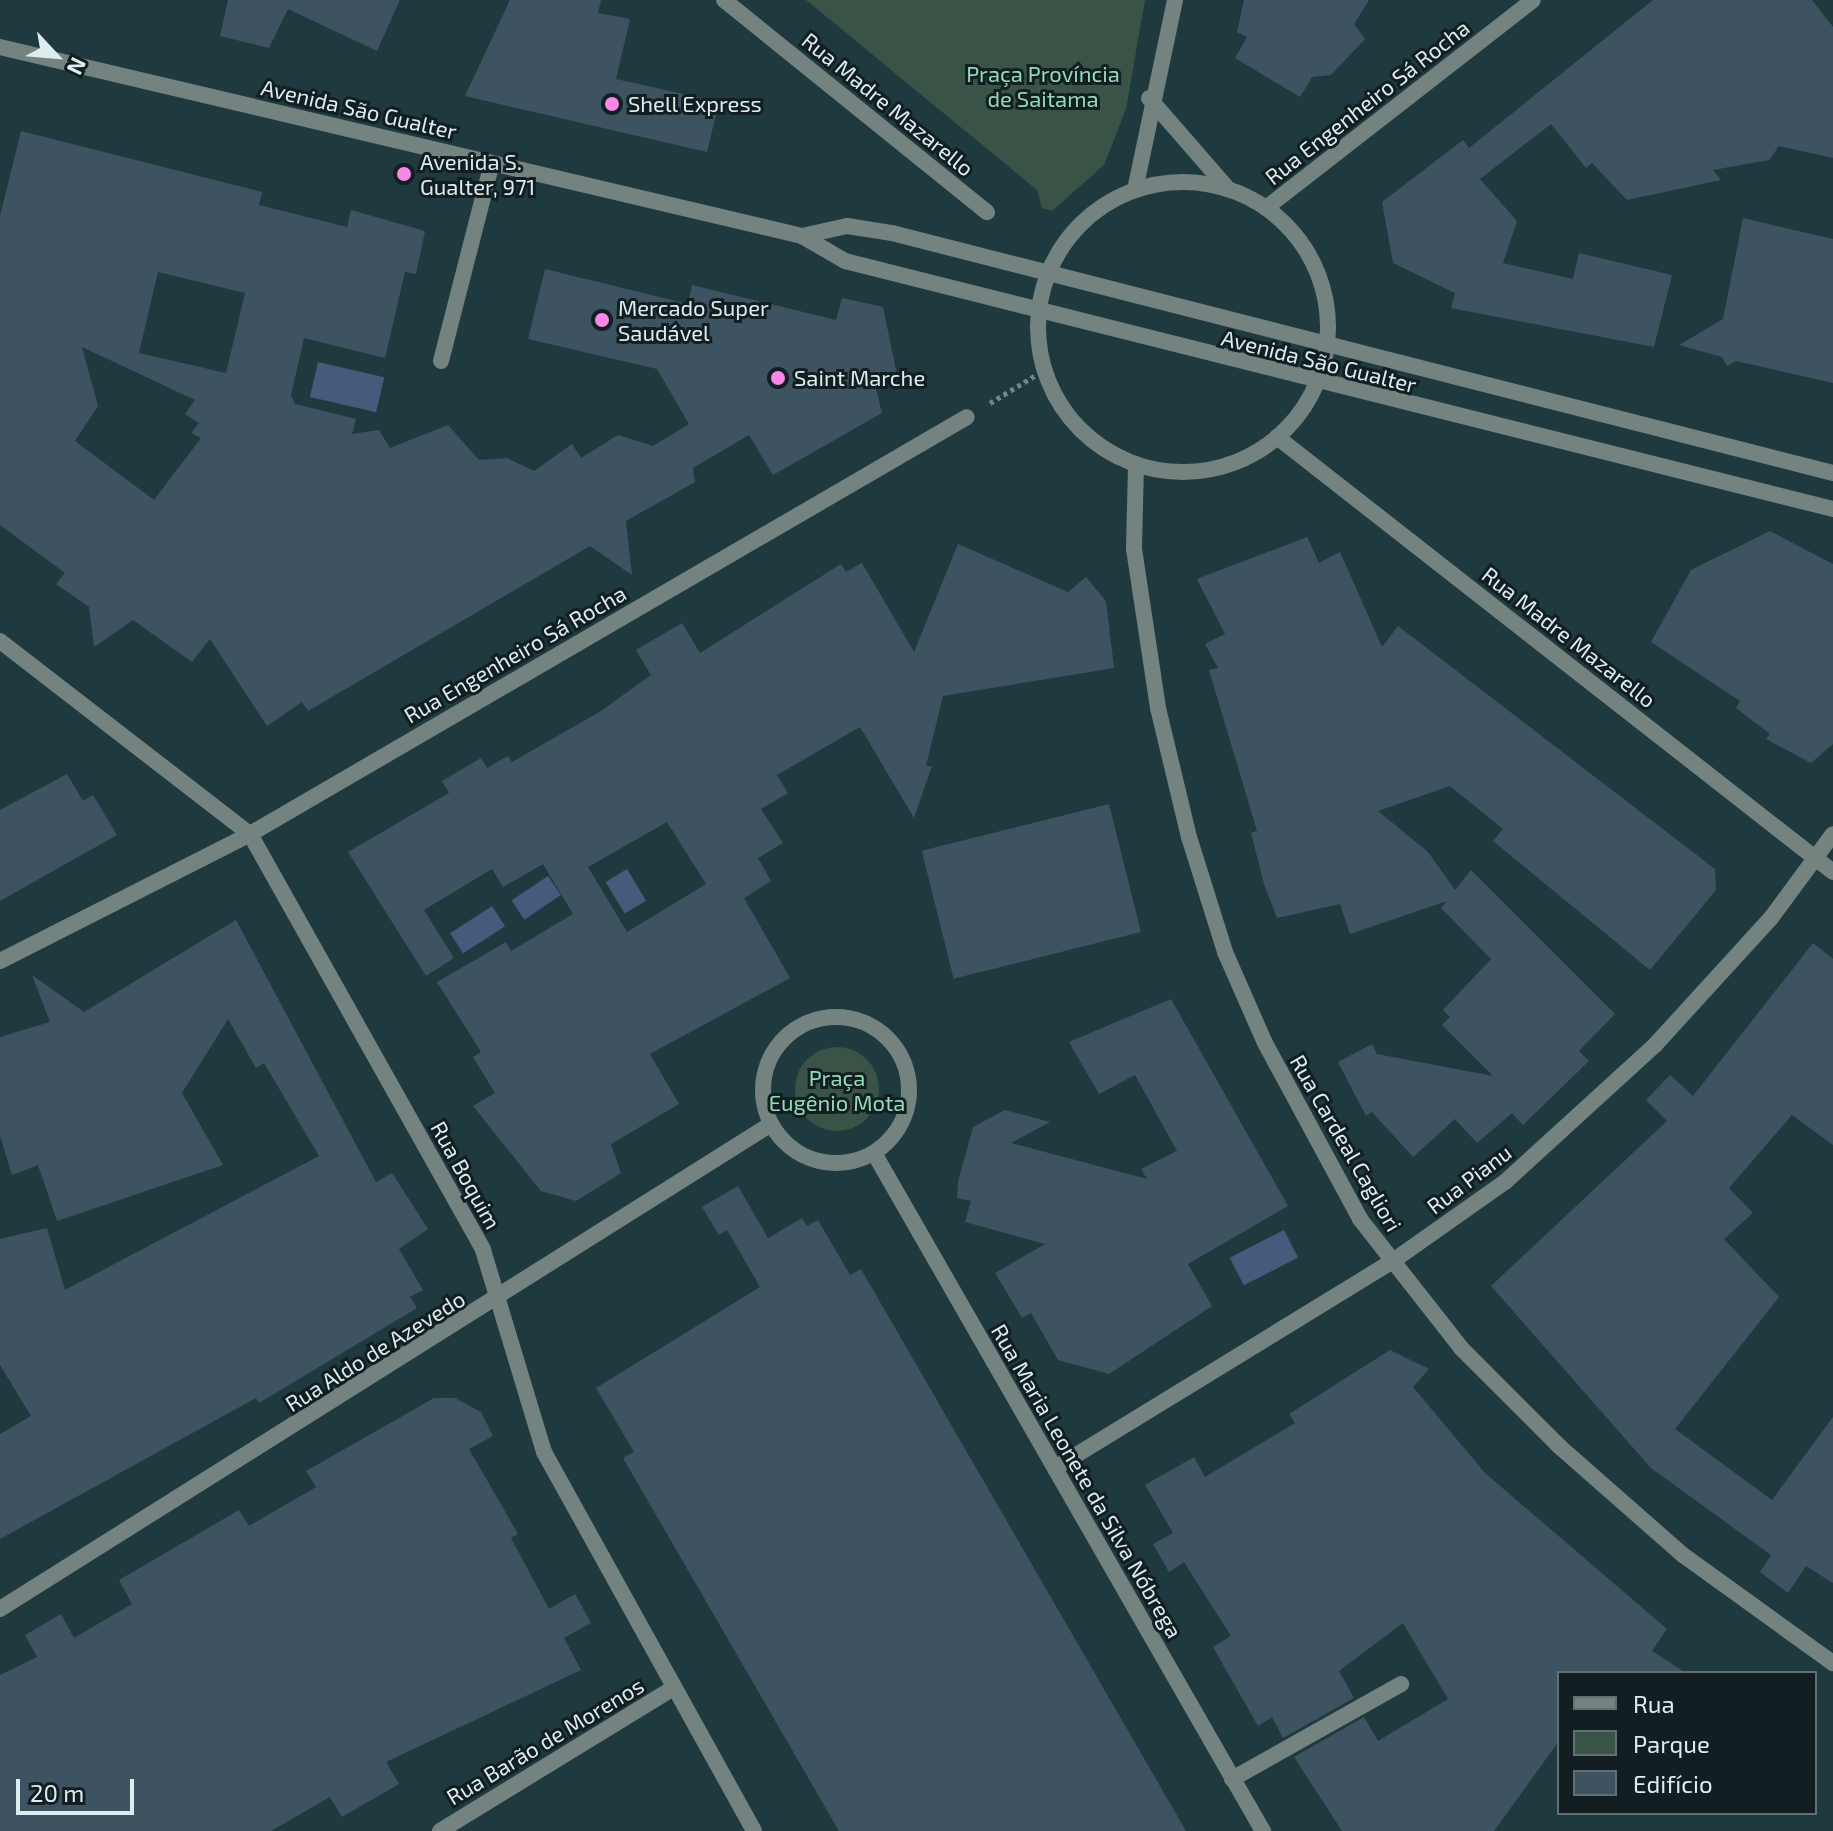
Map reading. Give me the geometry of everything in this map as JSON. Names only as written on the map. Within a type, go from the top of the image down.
[{"type":"street","name":"Rua Madre Mazarello","points":[[724,0],[987,212]]},
{"type":"street","points":[[1135,190],[1149,98],[1175,0]]},
{"type":"street","name":"Rua Engenheiro Sá Rocha","points":[[1266,208],[1533,0]]},
{"type":"street","name":"Avenida São Gualter","points":[[0,47],[802,236],[845,261],[1316,384],[1833,509]]},
{"type":"street","points":[[1149,98],[1228,189]]},
{"type":"street","points":[[441,361],[492,163]]},
{"type":"street","points":[[1181,182],[1228,189],[1266,208],[1315,267],[1326,343],[1316,384],[1277,437],[1210,470],[1136,465],[1088,438],[1044,370],[1038,310],[1048,275],[1089,217],[1135,190],[1181,182]]},
{"type":"street","name":"Avenida São Gualter","points":[[802,236],[866,228],[1833,473]]},
{"type":"street","name":"Rua Engenheiro Sá Rocha","points":[[0,961],[250,834],[967,417]]},
{"type":"street","name":"Rua Madre Mazarello","points":[[1277,437],[1833,872]]},
{"type":"street","name":"Rua Cardeal Cagliori","points":[[1136,465],[1134,549],[1158,708],[1225,952],[1306,1122],[1390,1263],[1461,1348],[1616,1499],[1833,1663]]},
{"type":"street","name":"Rua Boquim","points":[[0,641],[250,834],[483,1250],[501,1297],[544,1452],[754,1831]]},
{"type":"street","name":"Rua Pianu","points":[[1055,1468],[1390,1263],[1563,1132],[1655,1045],[1817,859],[1833,834]]},
{"type":"street","points":[[816,1018],[855,1019],[889,1038],[909,1085],[906,1111],[874,1153],[828,1163],[785,1144],[771,1124],[763,1086],[775,1049],[816,1018]]},
{"type":"street","name":"Rua Aldo de Azevedo","points":[[0,1609],[501,1297],[771,1124]]},
{"type":"street","name":"Rua Maria Leonete da Silva Nóbrega","points":[[874,1153],[1263,1831]]},
{"type":"street","points":[[1232,1779],[1401,1684]]},
{"type":"street","name":"Rua Barão de Morenos","points":[[440,1831],[673,1688]]},
{"type":"path","points":[[967,417],[1044,370]]},
{"type":"green space","name":"Praça Província de Saitama","points":[[806,0],[1145,0],[1126,109],[1104,165],[1052,211],[1042,208],[1037,190]]},
{"type":"green space","name":"Praça Eugênio Mota","points":[[837,1047],[860,1054],[872,1066],[879,1089],[872,1112],[860,1124],[837,1131],[814,1124],[802,1112],[795,1089],[802,1066],[814,1054]]},
{"type":"water","points":[[318,362],[384,377],[376,412],[310,397]]},
{"type":"water","points":[[627,869],[646,901],[625,914],[606,882]]},
{"type":"water","points":[[548,876],[561,895],[524,920],[512,901]]},
{"type":"water","points":[[492,906],[505,926],[463,953],[450,933]]},
{"type":"water","points":[[1284,1230],[1298,1258],[1244,1285],[1230,1258]]},
{"type":"building","points":[[228,0],[400,0],[377,51],[288,9],[269,48],[220,36]]},
{"type":"building","points":[[510,0],[601,0],[598,13],[630,19],[616,79],[719,102],[707,152],[465,96]]},
{"type":"building","points":[[1244,0],[1369,0],[1354,24],[1365,39],[1331,75],[1312,77],[1300,97],[1235,58],[1247,37],[1237,32]]},
{"type":"building","points":[[1653,0],[1812,0],[1833,27],[1833,158],[1779,146],[1769,160],[1713,170],[1721,180],[1627,200],[1592,163],[1586,168],[1551,124],[1480,179],[1517,221],[1503,263],[1573,279],[1579,253],[1672,275],[1654,347],[1451,308],[1455,293],[1393,263],[1382,202],[1463,140],[1469,148]]},
{"type":"building","points":[[21,131],[262,192],[259,205],[347,227],[351,210],[425,231],[416,274],[405,272],[385,358],[304,338],[291,395],[295,404],[356,419],[352,434],[379,430],[390,448],[448,425],[479,460],[507,458],[534,471],[572,444],[581,458],[618,435],[653,446],[689,424],[657,369],[528,339],[545,269],[688,304],[692,285],[836,320],[842,298],[883,307],[897,375],[874,381],[882,413],[773,475],[749,435],[693,468],[695,482],[626,521],[632,575],[590,546],[308,711],[302,702],[267,726],[210,639],[192,662],[133,620],[94,647],[89,607],[56,584],[65,573],[0,525],[0,216]],"holes":[[[158,272],[245,293],[226,373],[139,353]],[[82,347],[195,400],[185,414],[199,423],[191,433],[201,438],[154,500],[75,441],[98,406]]]},
{"type":"building","points":[[1743,218],[1833,239],[1833,383],[1736,361],[1727,366],[1722,357],[1679,345],[1723,319]]},
{"type":"building","points":[[1770,531],[1833,564],[1833,744],[1811,763],[1766,739],[1770,734],[1736,708],[1740,701],[1651,642],[1691,570]]},
{"type":"building","points":[[1307,537],[1319,563],[1340,552],[1382,647],[1398,626],[1715,869],[1716,890],[1650,970],[1493,841],[1503,829],[1450,786],[1378,811],[1428,852],[1455,890],[1471,870],[1615,1014],[1579,1051],[1589,1061],[1523,1125],[1512,1113],[1477,1143],[1455,1119],[1413,1157],[1372,1112],[1366,1116],[1338,1062],[1372,1044],[1377,1054],[1493,1076],[1442,1025],[1450,1017],[1443,1010],[1491,959],[1441,908],[1447,901],[1350,934],[1340,904],[1277,918],[1264,884],[1251,833],[1257,831],[1209,670],[1218,668],[1205,644],[1225,634],[1197,579]]},
{"type":"building","points":[[958,544],[1068,592],[1086,577],[1106,601],[1114,668],[943,696],[926,766],[932,766],[914,818],[860,727],[777,775],[788,793],[761,809],[783,843],[758,858],[771,881],[744,898],[790,978],[650,1054],[679,1104],[611,1144],[621,1173],[576,1201],[541,1191],[473,1106],[495,1093],[473,1057],[481,1052],[437,982],[506,942],[511,951],[573,914],[543,864],[503,887],[492,869],[424,910],[454,958],[426,976],[348,852],[449,793],[442,781],[481,758],[487,768],[508,756],[512,762],[601,711],[651,675],[636,650],[682,623],[700,653],[841,564],[846,572],[862,563],[914,652]],"holes":[[[667,822],[706,884],[627,932],[588,867]]]},
{"type":"building","points":[[67,774],[83,801],[93,795],[117,835],[0,901],[0,810]]},
{"type":"building","points":[[1109,804],[1141,932],[954,979],[922,851]]},
{"type":"building","points":[[236,920],[376,1182],[392,1173],[428,1229],[399,1249],[423,1290],[410,1297],[417,1308],[259,1403],[256,1398],[0,1539],[0,1434],[31,1416],[0,1365],[0,1239],[47,1228],[65,1290],[319,1156],[264,1063],[256,1068],[228,1019],[182,1093],[223,1165],[57,1221],[38,1165],[12,1175],[0,1136],[0,1037],[50,1022],[32,975],[84,1012]]},
{"type":"building","points":[[1813,943],[1833,959],[1833,1145],[1792,1115],[1729,1188],[1753,1213],[1724,1239],[1779,1297],[1675,1429],[1772,1500],[1833,1417],[1833,1583],[1806,1566],[1788,1593],[1760,1572],[1771,1555],[1651,1468],[1491,1286],[1667,1121],[1646,1100],[1670,1075],[1693,1096]]},
{"type":"building","points":[[1171,999],[1288,1206],[1188,1264],[1212,1306],[1109,1374],[1058,1360],[1031,1313],[1022,1318],[995,1273],[1045,1244],[965,1222],[971,1201],[957,1198],[958,1182],[973,1127],[1005,1110],[1050,1122],[1011,1143],[1147,1179],[1141,1169],[1177,1151],[1135,1075],[1099,1094],[1069,1042]]},
{"type":"building","points":[[738,1186],[768,1238],[802,1218],[807,1226],[818,1220],[850,1275],[861,1269],[1186,1831],[839,1831],[623,1458],[634,1452],[596,1388],[760,1287],[727,1230],[719,1235],[702,1207]]},
{"type":"building","points":[[1390,1350],[1429,1369],[1413,1387],[1485,1473],[1667,1629],[1652,1651],[1683,1671],[1557,1671],[1557,1744],[1494,1831],[1342,1831],[1294,1757],[1364,1717],[1378,1741],[1448,1699],[1403,1623],[1339,1671],[1354,1698],[1283,1738],[1272,1717],[1258,1726],[1213,1647],[1231,1636],[1184,1562],[1169,1572],[1153,1544],[1173,1533],[1145,1485],[1194,1457],[1205,1477],[1295,1423],[1289,1414]]},
{"type":"building","points":[[434,1398],[455,1398],[481,1412],[493,1436],[469,1449],[518,1534],[511,1538],[549,1609],[575,1594],[591,1623],[564,1638],[581,1670],[386,1762],[399,1784],[342,1817],[330,1797],[271,1831],[0,1831],[0,1675],[37,1657],[25,1635],[61,1614],[74,1638],[132,1604],[119,1580],[239,1510],[249,1526],[316,1487],[306,1471]]},
{"type":"place","name":"Shell Express","points":[[612,104]]},
{"type":"place","name":"Avenida S. Gualter, 971","points":[[404,174]]},
{"type":"place","name":"Mercado Super Saudável","points":[[602,320]]},
{"type":"place","name":"Saint Marche","points":[[778,378]]}]
